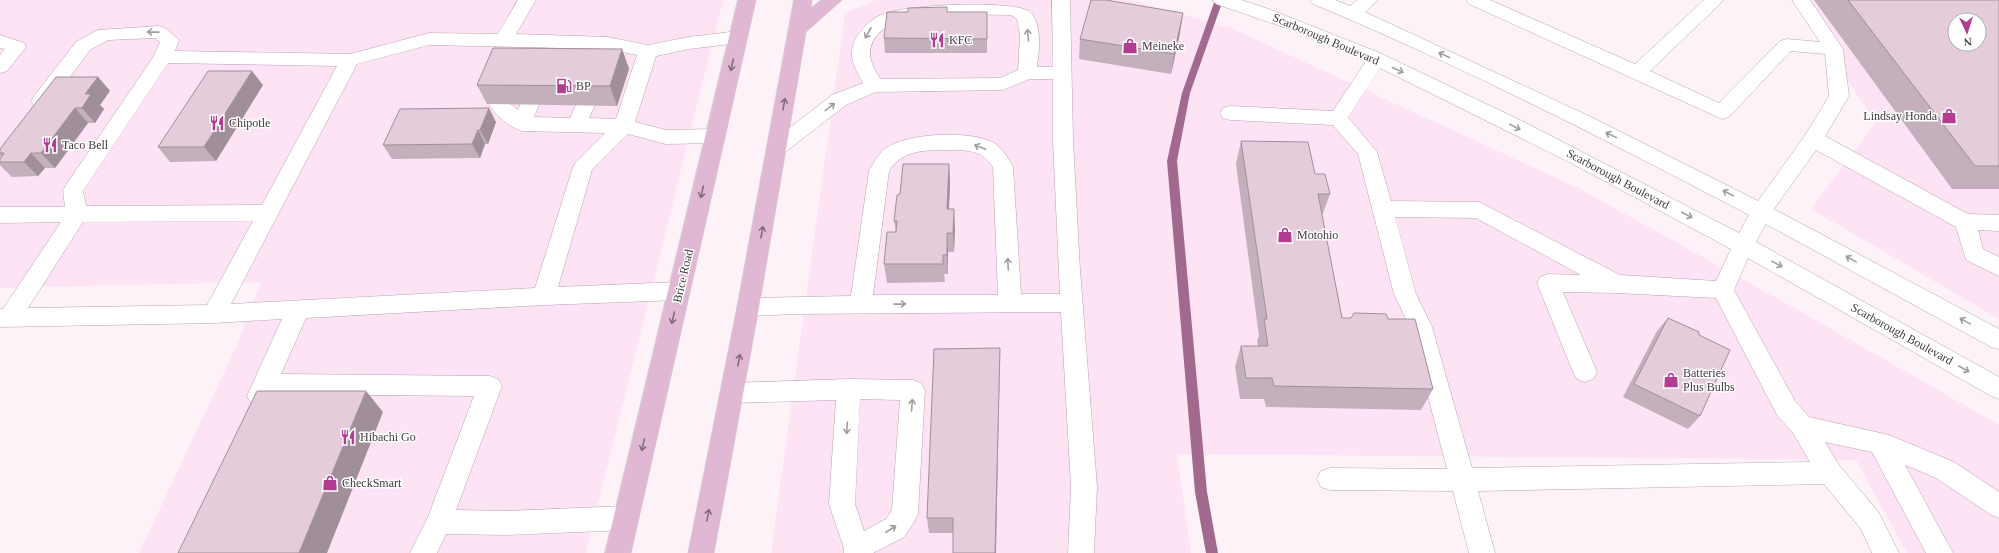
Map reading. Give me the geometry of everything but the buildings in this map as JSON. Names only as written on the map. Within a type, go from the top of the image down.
[{"type":"main road","name":"Brice Road","points":[[618,553],[747,0]]},
{"type":"main road","points":[[701,553],[748,307],[803,0]]},
{"type":"main road","points":[[797,31],[814,14],[833,0]]},
{"type":"street","points":[[504,40],[527,0]]},
{"type":"street","points":[[1061,0],[1061,73],[1072,303],[1084,487],[1081,553]]},
{"type":"street","name":"Scarborough Boulevard","points":[[1222,0],[1316,33],[1376,60],[1553,146],[1743,246],[1999,389]]},
{"type":"street","points":[[1319,0],[1352,13],[1564,112],[1762,211],[1999,340]]},
{"type":"street","points":[[1352,13],[1369,0]]},
{"type":"street","points":[[1475,0],[1722,112],[1787,45],[1834,49]]},
{"type":"street","points":[[1637,73],[1715,0]]},
{"type":"street","points":[[1723,290],[1743,246],[1762,211],[1814,138],[1839,96],[1834,49],[1801,0]]},
{"type":"street","points":[[874,86],[861,54],[866,34],[873,24],[890,15],[930,7],[1016,10],[1024,17],[1027,25],[1030,56],[1027,73]]},
{"type":"street","points":[[4,318],[77,215],[73,190],[163,57],[170,40],[159,32],[104,34],[83,46],[29,115]]},
{"type":"street","points":[[163,57],[350,60],[430,39],[607,43],[648,51],[689,43],[738,37]]},
{"type":"street","points":[[516,61],[525,40]]},
{"type":"street","points":[[0,41],[17,47],[0,67]]},
{"type":"street","points":[[544,62],[552,42]]},
{"type":"street","points":[[600,62],[607,43]]},
{"type":"street","points":[[544,296],[582,167],[624,126],[648,51]]},
{"type":"street","points":[[214,314],[269,214],[350,60]]},
{"type":"street","points":[[1338,118],[1376,60]]},
{"type":"street","points":[[777,148],[839,100],[874,86],[1003,84],[1027,73],[1061,73]]},
{"type":"street","points":[[499,105],[522,124],[624,126],[666,137],[715,136]]},
{"type":"street","points":[[522,124],[528,105]]},
{"type":"street","points":[[577,125],[585,105]]},
{"type":"street","points":[[1230,113],[1338,118],[1367,152],[1405,294],[1420,327],[1482,553]]},
{"type":"street","points":[[1814,138],[1965,222],[1999,223]]},
{"type":"street","points":[[861,305],[879,171],[886,158],[899,149],[923,144],[959,143],[980,145],[998,157],[1003,167],[1010,303]]},
{"type":"street","points":[[1382,209],[1479,210],[1617,284]]},
{"type":"street","points":[[0,215],[269,214]]},
{"type":"street","points":[[1965,222],[1974,254],[1999,267]]},
{"type":"street","points":[[1585,372],[1548,283],[1617,284],[1723,290]]},
{"type":"street","points":[[1723,290],[1786,408],[1802,426],[1830,473],[1870,521],[1886,553]]},
{"type":"street","points":[[4,318],[214,314],[544,296],[679,292]]},
{"type":"street","points":[[748,307],[1072,303]]},
{"type":"street","points":[[248,419],[298,310]]},
{"type":"street","points":[[264,384],[490,386],[440,522],[423,553]]},
{"type":"street","points":[[732,393],[849,390],[913,390],[905,514],[895,528],[857,550],[842,504],[849,390]]},
{"type":"street","points":[[1802,426],[1880,443],[1945,470],[1999,506]]},
{"type":"street","points":[[1880,443],[1940,553]]},
{"type":"street","points":[[1330,479],[1462,480],[1830,473]]},
{"type":"street","points":[[440,522],[505,523],[626,518]]},
{"type":"shaded area","points":[[0,0],[723,0],[586,553],[139,553],[238,343],[261,282],[0,288]]},
{"type":"shaded area","points":[[876,0],[1131,0],[1231,28],[1578,188],[1773,296],[1999,425],[1999,553],[1907,553],[1856,460],[1177,454],[1191,553],[771,553],[845,13]]},
{"type":"shaded area","points":[[1792,0],[1999,0],[1999,319],[1811,209],[1876,122]]},
{"type":"waterway","points":[[1212,553],[1201,492],[1172,161],[1186,93],[1219,0]]},
{"type":"place","name":"KFC","points":[[937,40]]},
{"type":"place","name":"Meineke","points":[[1130,46]]},
{"type":"place","name":"BP","points":[[564,86]]},
{"type":"place","name":"Lindsay Honda","points":[[1949,116]]},
{"type":"place","name":"Chipotle","points":[[217,123]]},
{"type":"place","name":"Taco Bell","points":[[50,145]]},
{"type":"place","name":"Motohio","points":[[1285,235]]},
{"type":"place","name":"Batteries Plus Bulbs","points":[[1671,380]]},
{"type":"place","name":"Hibachi Go","points":[[348,437]]},
{"type":"place","name":"CheckSmart","points":[[330,483]]}]
